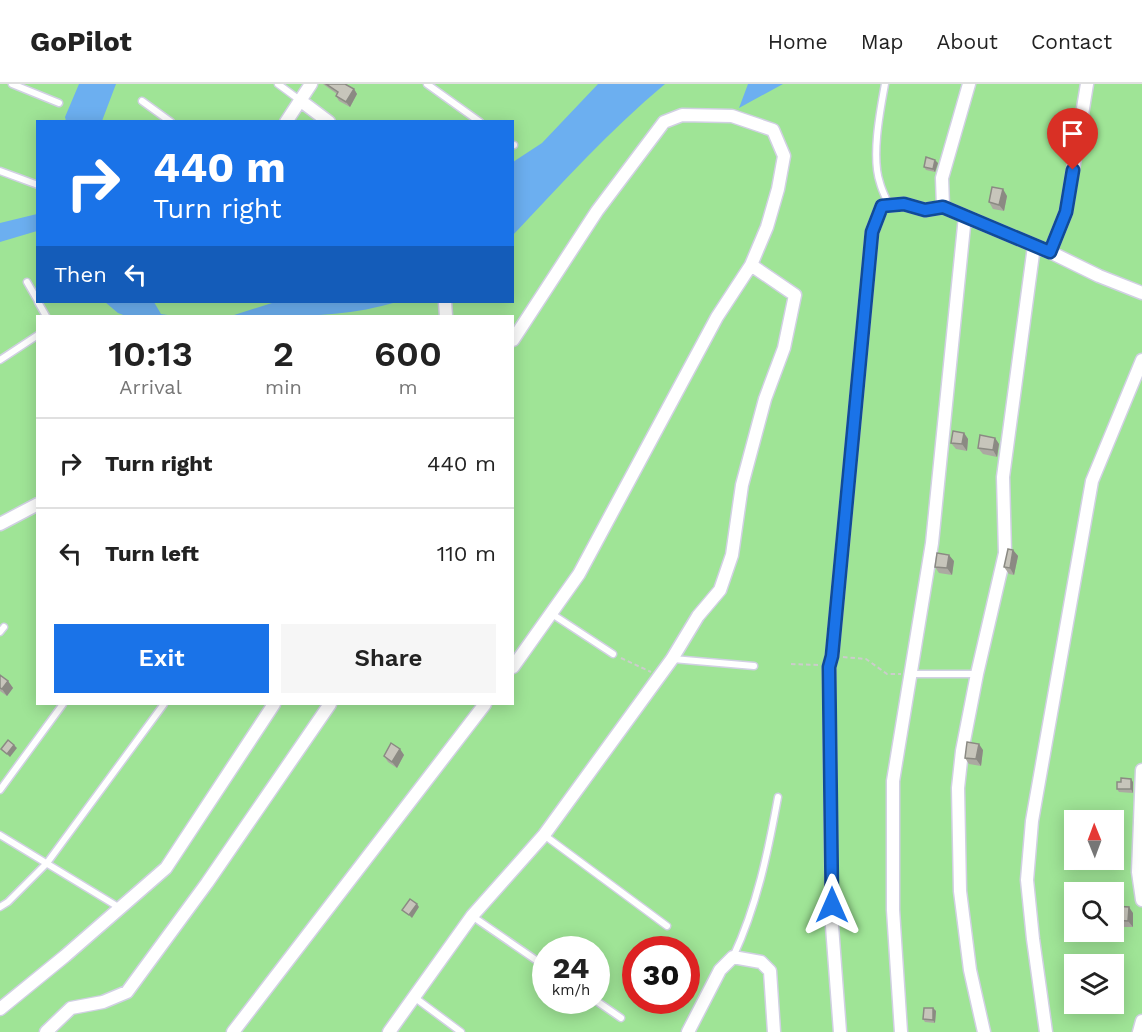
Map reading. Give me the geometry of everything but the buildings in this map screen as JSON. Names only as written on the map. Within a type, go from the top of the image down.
[{"type":"street","points":[[287,120],[311,84]]},
{"type":"street","points":[[943,207],[942,178],[969,84]]},
{"type":"street","points":[[1050,252],[1066,212],[1087,84]]},
{"type":"street","points":[[301,100],[326,120]]},
{"type":"street","points":[[514,338],[597,211],[664,122],[682,115],[732,116],[773,130],[784,156],[778,189],[767,227],[751,265],[717,317],[579,574],[514,666]]},
{"type":"street","points":[[840,1032],[832,926],[829,667],[832,656],[872,232],[882,206],[904,204],[925,210],[943,207],[1142,293]]},
{"type":"street","points":[[901,1032],[893,910],[893,781],[932,543],[965,216]]},
{"type":"street","points":[[984,1032],[969,970],[960,891],[958,788],[962,751],[977,674],[1005,554],[1003,477],[1034,246]]},
{"type":"street","points":[[389,1032],[471,916],[544,835],[672,659],[698,616],[720,590],[732,555],[742,485],[765,399],[784,348],[795,295],[751,265]]},
{"type":"street","points":[[1046,1032],[1027,880],[1032,821],[1092,481],[1142,360]]},
{"type":"street","points":[[0,524],[36,505]]},
{"type":"street","points":[[0,1009],[166,868],[273,705]]},
{"type":"street","points":[[46,1032],[71,1008],[103,1002],[127,992],[207,883],[329,705]]},
{"type":"street","points":[[233,1032],[484,705]]},
{"type":"street","points":[[1142,770],[1138,872],[1142,900]]},
{"type":"street","points":[[688,1032],[720,970],[733,957],[761,962],[770,971],[774,1032]]},
{"type":"street","points":[[1139,1032],[1142,1021]]},
{"type":"lane","points":[[12,84],[58,103]]},
{"type":"lane","points":[[278,84],[301,100]]},
{"type":"lane","points":[[427,84],[477,120]]},
{"type":"lane","points":[[885,84],[878,125],[877,162],[879,181],[889,206]]},
{"type":"lane","points":[[142,101],[168,120]]},
{"type":"lane","points":[[0,171],[36,184]]},
{"type":"lane","points":[[27,282],[36,298]]},
{"type":"lane","points":[[0,360],[36,336]]},
{"type":"lane","points":[[552,614],[613,654]]},
{"type":"lane","points":[[672,659],[754,666]]},
{"type":"lane","points":[[910,674],[977,674]]},
{"type":"lane","points":[[0,790],[62,705]]},
{"type":"lane","points":[[0,907],[8,902],[47,863],[163,705]]},
{"type":"lane","points":[[733,957],[746,929],[766,861],[778,797]]},
{"type":"lane","points":[[0,835],[121,908]]},
{"type":"lane","points":[[544,835],[667,926]]},
{"type":"lane","points":[[471,916],[532,957]]},
{"type":"lane","points":[[414,997],[461,1032]]},
{"type":"lane","points":[[610,1010],[621,1018]]},
{"type":"path","points":[[613,654],[660,676]]},
{"type":"path","points":[[832,656],[866,659],[887,674],[910,674]]},
{"type":"path","points":[[791,664],[816,665]]},
{"type":"green space","points":[[0,84],[1142,84],[1142,1032],[0,1032]]},
{"type":"water","points":[[79,84],[116,84],[102,120],[66,120]]},
{"type":"water","points":[[598,84],[665,84],[606,138],[514,234],[514,161],[542,143]]},
{"type":"water","points":[[748,84],[783,84],[739,108]]},
{"type":"water","points":[[36,214],[36,231],[0,242],[0,223]]},
{"type":"water","points":[[106,303],[155,303],[161,314],[168,315],[123,315]]},
{"type":"water","points":[[272,303],[393,303],[336,314],[234,315]]},
{"type":"route","points":[[832,905],[829,667],[832,656],[872,232],[882,206],[904,204],[925,210],[943,207],[1050,252],[1066,212],[1073,170]]}]
